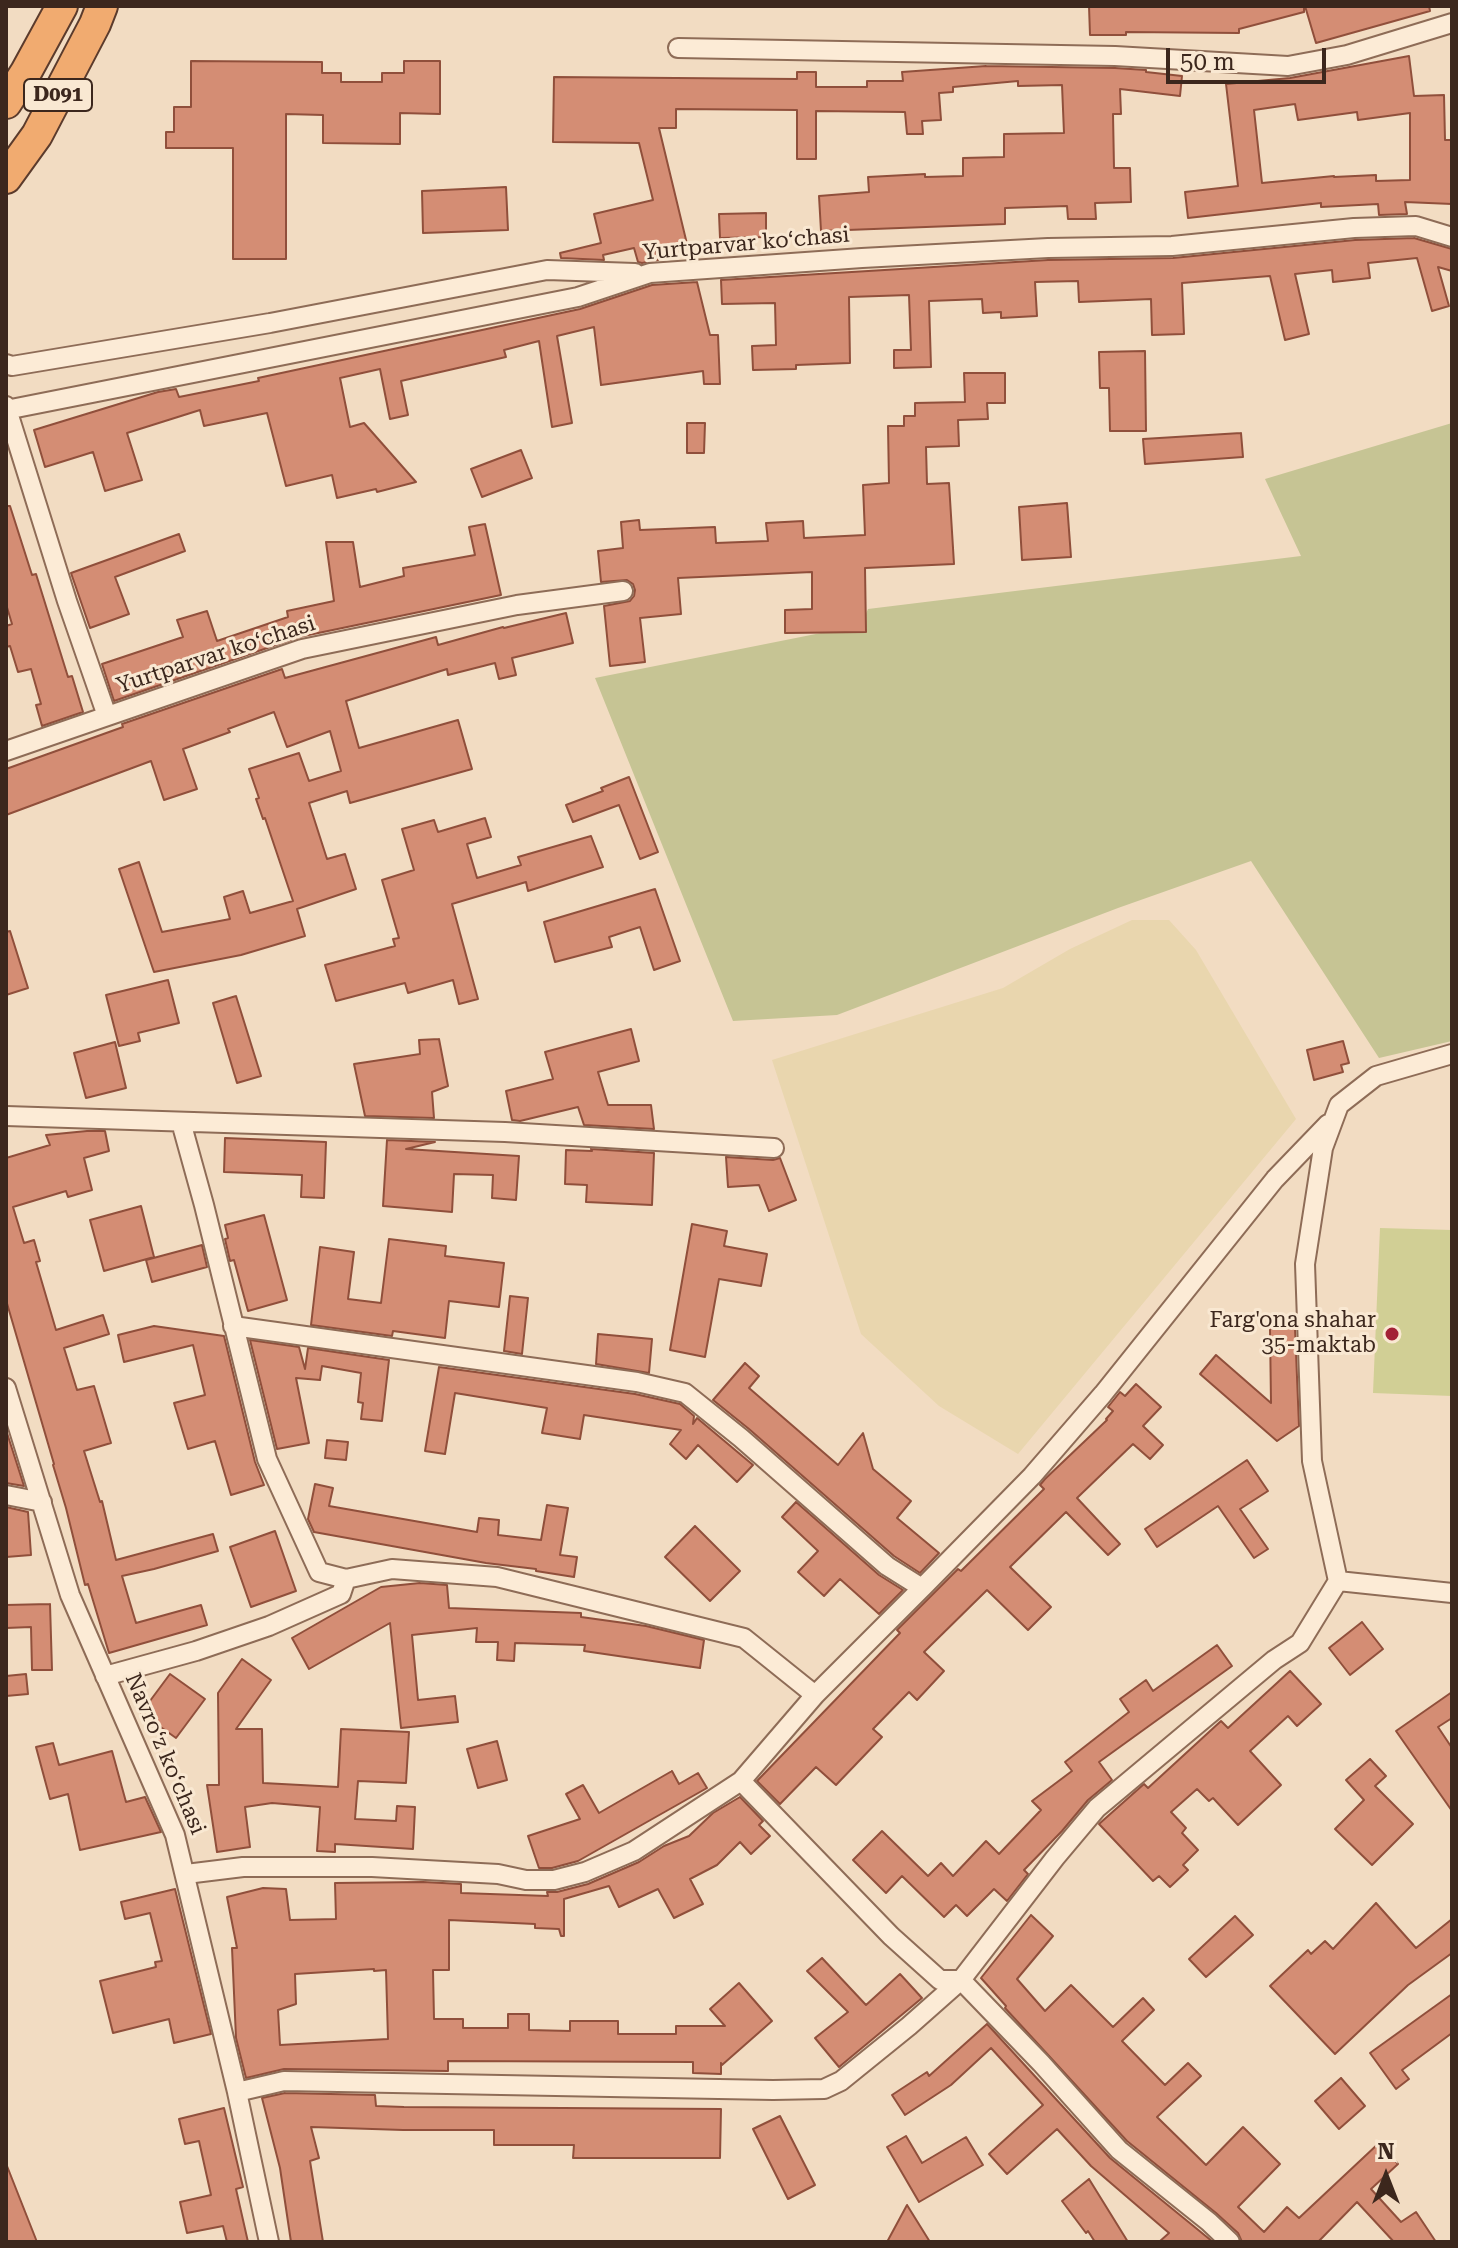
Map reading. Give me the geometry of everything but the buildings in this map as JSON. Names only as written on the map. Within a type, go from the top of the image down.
[{"type":"highway","name":"D091","points":[[6,103],[62,6]]},
{"type":"highway","name":"D091","points":[[6,178],[37,135],[102,6]]},
{"type":"street","points":[[678,48],[1115,56],[1288,66],[1347,55],[1452,23]]},
{"type":"street","name":"Yurtparvar koʻchasi","points":[[107,716],[6,408],[578,297],[650,273],[1048,248],[1172,246],[1354,228],[1416,226],[1452,237]]},
{"type":"street","points":[[6,364],[12,366],[270,323],[547,270],[650,273]]},
{"type":"street","name":"Yurtparvar koʻchasi","points":[[6,751],[302,649],[517,605],[623,591]]},
{"type":"street","points":[[237,2092],[284,2081],[824,2089],[841,2081],[909,2026],[961,1980],[1097,1808],[1274,1660],[1300,1643],[1338,1581],[1312,1461],[1305,1264],[1323,1148],[1339,1105],[1376,1076],[1452,1054]]},
{"type":"street","points":[[6,1116],[505,1132],[774,1148]]},
{"type":"street","points":[[186,1874],[243,1867],[372,1867],[554,1880],[585,1872],[634,1851],[741,1781],[815,1695],[1032,1476],[1103,1394],[1275,1179],[1334,1118]]},
{"type":"street","points":[[181,1122],[267,1459],[319,1572],[346,1579],[392,1569],[497,1577],[653,1615],[744,1638],[815,1695]]},
{"type":"street","points":[[233,1326],[637,1382],[685,1393],[887,1566],[922,1588]]},
{"type":"street","name":"Navroʻz koʻchasi","points":[[6,1388],[70,1595],[175,1835],[237,2092],[269,2242]]},
{"type":"street","points":[[6,1495],[42,1502]]},
{"type":"street","points":[[105,1676],[196,1651],[269,1626],[341,1594],[346,1579]]},
{"type":"street","points":[[1338,1581],[1452,1593]]},
{"type":"street","points":[[741,1781],[891,1936],[940,1980],[961,1980],[1119,2150],[1230,2242]]},
{"type":"shaded area","points":[[1452,423],[1452,1041],[1379,1058],[1251,861],[837,1015],[733,1021],[595,678],[861,625],[868,609],[1301,556],[1265,479]]},
{"type":"shaded area","points":[[1132,920],[1169,920],[1196,950],[1296,1119],[1018,1454],[939,1406],[861,1334],[772,1060],[1003,988],[1070,949]]},
{"type":"shaded area","points":[[1380,1228],[1452,1230],[1452,1396],[1373,1393]]},
{"type":"place","name":"Farg'ona shahar 35-maktab","points":[[1392,1334]]}]
